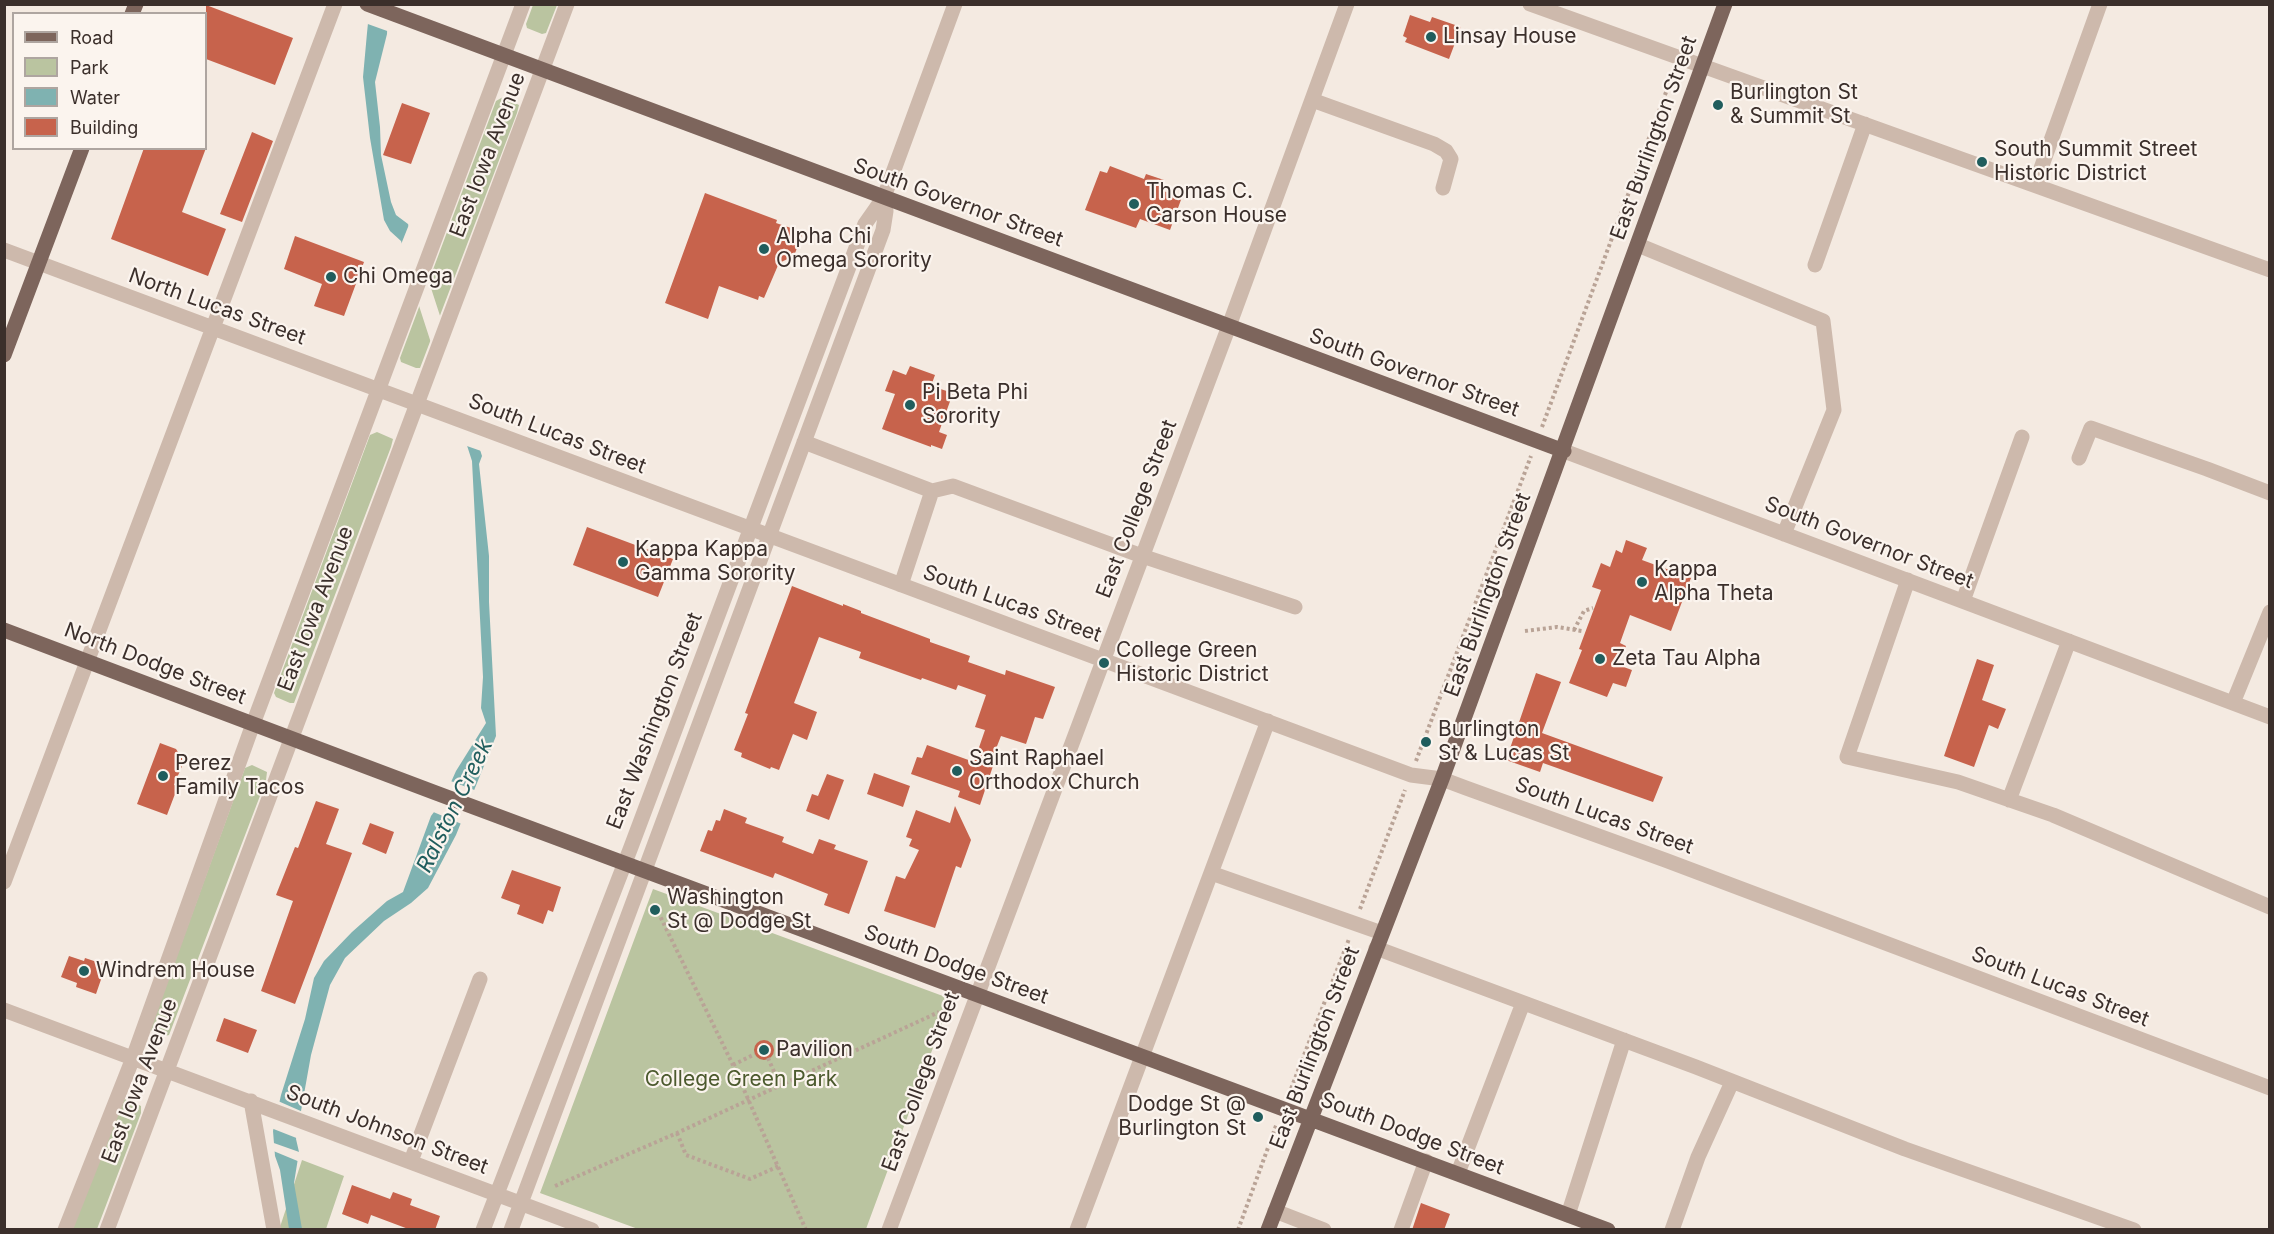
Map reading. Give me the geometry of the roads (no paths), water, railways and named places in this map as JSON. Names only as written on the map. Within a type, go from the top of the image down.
[{"type":"main road","name":"South Governor Street","points":[[367,4],[1563,451]]},
{"type":"main road","name":"East Burlington Street","points":[[1268,1230],[1442,779],[1725,4]]},
{"type":"main road","points":[[4,354],[81,150]]},
{"type":"main road","name":"North Dodge Street","points":[[4,630],[290,738]]},
{"type":"main road","name":"South Dodge Street","points":[[290,738],[1608,1230]]},
{"type":"street","points":[[4,882],[335,4]]},
{"type":"street","name":"East Iowa Avenue","points":[[65,1230],[133,1058],[253,724],[523,4]]},
{"type":"street","name":"East Iowa Avenue","points":[[106,1230],[567,4]]},
{"type":"street","name":"East Washington Street","points":[[483,1230],[625,863],[865,224],[884,197],[954,4]]},
{"type":"street","name":"East College Street","points":[[889,1230],[1229,326],[1347,4]]},
{"type":"street","points":[[1530,4],[2270,270]]},
{"type":"street","points":[[2035,185],[2100,4]]},
{"type":"street","points":[[1312,100],[1434,144],[1446,151],[1452,159],[1443,188]]},
{"type":"street","points":[[1815,266],[1865,124]]},
{"type":"street","name":"East Washington Street","points":[[511,1230],[883,230],[886,211],[884,197]]},
{"type":"street","points":[[1638,245],[1823,321],[1834,410],[1784,534]]},
{"type":"street","name":"North Lucas Street","points":[[4,250],[416,404]]},
{"type":"street","name":"South Lucas Street","points":[[416,404],[1411,774],[1442,779],[1665,860],[2270,1088]]},
{"type":"street","points":[[2079,458],[2091,428],[2270,493]]},
{"type":"street","points":[[1963,601],[2022,437]]},
{"type":"street","points":[[804,442],[932,490],[953,486],[1142,556],[1294,607]]},
{"type":"street","name":"South Governor Street","points":[[1563,451],[2270,717]]},
{"type":"street","points":[[901,585],[932,490]]},
{"type":"street","points":[[1908,580],[1847,757],[1958,782],[2053,815],[2270,907]]},
{"type":"street","points":[[2234,703],[2270,612]]},
{"type":"street","points":[[2009,800],[2069,641]]},
{"type":"street","points":[[1077,1230],[1268,721]]},
{"type":"street","points":[[1211,873],[1382,933]]},
{"type":"street","points":[[1376,948],[1624,1040],[1905,1149],[2134,1230]]},
{"type":"street","points":[[411,1161],[480,980]]},
{"type":"street","points":[[1458,1173],[1524,1003]]},
{"type":"street","name":"South Johnson Street","points":[[4,1010],[592,1230]]},
{"type":"street","points":[[1568,1215],[1624,1040]]},
{"type":"street","points":[[1672,1230],[1698,1157],[1732,1082]]},
{"type":"street","points":[[251,1101],[274,1230]]},
{"type":"street","points":[[1401,1230],[1426,1161]]},
{"type":"street","points":[[1275,1211],[1324,1230]]},
{"type":"water","name":"Ralston Creek","points":[[388,5],[387,34],[375,82],[381,155],[391,202],[396,215],[408,224],[482,456],[479,464],[489,556],[496,736],[456,835],[428,888],[411,903],[384,921],[345,958],[330,985],[311,1055],[296,1139],[299,1152],[294,1183],[302,1229],[289,1229],[280,1170],[275,1156],[273,1131],[281,1095],[305,1019],[314,978],[324,961],[352,932],[387,901],[403,892],[431,816],[443,800],[456,771],[486,723],[481,708],[483,677],[472,461],[401,241],[390,231],[384,220],[370,138],[363,77],[368,23]]},
{"type":"place","name":"Linsay House","points":[[1431,37]]},
{"type":"place","name":"Burlington St & Summit St","points":[[1718,105]]},
{"type":"place","name":"South Summit Street Historic District","points":[[1982,162]]},
{"type":"place","name":"Thomas C. Carson House","points":[[1134,204]]},
{"type":"place","name":"Alpha Chi Omega Sorority","points":[[764,249]]},
{"type":"place","name":"Chi Omega","points":[[331,277]]},
{"type":"place","name":"Pi Beta Phi Sorority","points":[[910,405]]},
{"type":"place","name":"Kappa Kappa Gamma Sorority","points":[[623,562]]},
{"type":"place","name":"Kappa Alpha Theta","points":[[1642,582]]},
{"type":"place","name":"Zeta Tau Alpha","points":[[1600,659]]},
{"type":"place","name":"College Green Historic District","points":[[1104,663]]},
{"type":"place","name":"Burlington St & Lucas St","points":[[1426,742]]},
{"type":"place","name":"Saint Raphael Orthodox Church","points":[[957,771]]},
{"type":"place","name":"Perez Family Tacos","points":[[163,776]]},
{"type":"place","name":"Washington St @ Dodge St","points":[[655,910]]},
{"type":"place","name":"Windrem House","points":[[84,971]]},
{"type":"place","name":"Pavilion","points":[[764,1050]]},
{"type":"place","name":"Dodge St @ Burlington St","points":[[1258,1117]]},
{"type":"park label","name":"College Green Park","points":[[741,1080]]}]
